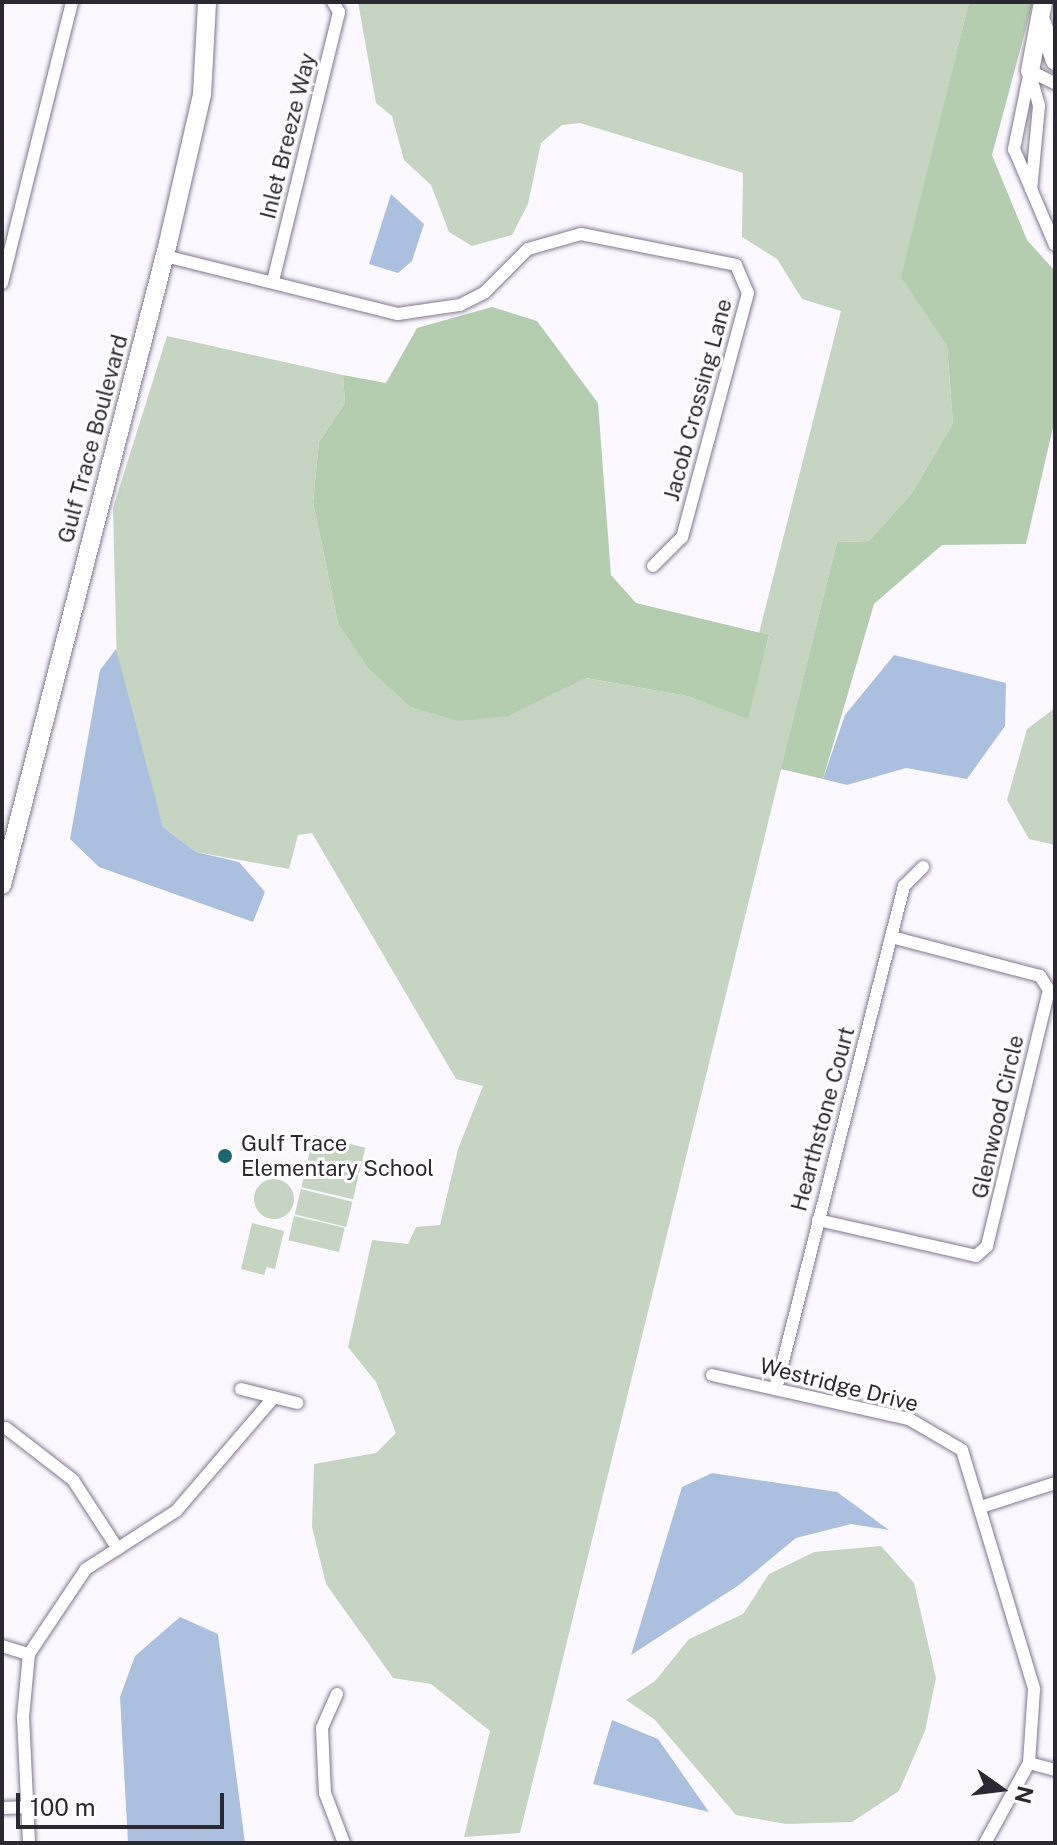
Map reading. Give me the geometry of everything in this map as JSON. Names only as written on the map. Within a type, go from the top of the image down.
[{"type":"street","points":[[2,283],[72,2]]},
{"type":"street","name":"Gulf Trace Boulevard","points":[[2,885],[165,256],[202,95],[207,2]]},
{"type":"street","name":"Inlet Breeze Way","points":[[273,281],[339,12],[333,2]]},
{"type":"street","points":[[1042,5],[1055,61]]},
{"type":"street","points":[[1042,5],[1030,71],[1013,137],[1031,190],[1055,245]]},
{"type":"street","points":[[1030,71],[1055,85],[1039,106]]},
{"type":"street","points":[[1030,71],[1039,106],[1031,190]]},
{"type":"street","name":"Jacob Crossing Lane","points":[[165,256],[398,314],[460,305],[485,292],[528,249],[581,234],[736,265],[748,293],[687,522],[672,553],[653,566]]},
{"type":"street","name":"Hearthstone Court","points":[[776,1389],[904,886],[923,867]]},
{"type":"street","name":"Glenwood Circle","points":[[818,1220],[976,1256],[987,1246],[1049,990],[1040,976],[891,937]]},
{"type":"street","name":"Westridge Drive","points":[[712,1375],[909,1419],[962,1450],[984,1506],[1034,1689],[1029,1763]]},
{"type":"street","points":[[241,1389],[297,1403]]},
{"type":"street","points":[[29,1843],[25,1807],[29,1654],[86,1569],[176,1511],[274,1397]]},
{"type":"street","points":[[6,1428],[73,1480],[118,1549]]},
{"type":"street","points":[[984,1506],[1055,1483]]},
{"type":"street","points":[[2,1646],[29,1654]]},
{"type":"street","points":[[337,1694],[322,1741],[325,1793],[344,1843]]},
{"type":"street","points":[[985,1843],[1029,1763],[1055,1770]]},
{"type":"street","points":[[2,1808],[25,1807]]},
{"type":"green space","points":[[358,2],[969,2],[902,277],[947,346],[953,423],[912,493],[869,541],[837,542],[520,1833],[464,1837],[490,1731],[431,1684],[393,1678],[326,1584],[312,1527],[314,1464],[376,1453],[396,1433],[376,1382],[348,1347],[372,1240],[408,1244],[416,1227],[440,1225],[458,1149],[483,1086],[456,1079],[312,833],[298,835],[289,869],[196,852],[163,827],[117,669],[113,508],[167,336],[343,375],[345,403],[319,442],[313,502],[338,623],[509,716],[585,678],[687,696],[747,718],[769,636],[759,633],[841,311],[802,299],[777,259],[742,237],[743,173],[580,123],[562,125],[541,143],[528,204],[512,235],[472,246],[449,232],[431,185],[404,160],[392,116],[376,103]]},
{"type":"green space","points":[[969,2],[1033,2],[992,155],[1027,240],[1055,271],[1055,419],[1026,544],[942,545],[874,604],[823,779],[781,769],[837,542],[869,541],[912,493],[953,423],[947,346],[901,277]]},
{"type":"green space","points":[[492,307],[537,321],[598,403],[611,575],[636,603],[769,635],[748,719],[687,696],[586,678],[509,716],[458,721],[411,707],[369,669],[338,623],[313,502],[319,442],[345,403],[343,375],[386,383],[417,328]]},
{"type":"green space","points":[[1055,708],[1055,845],[1029,839],[1007,800],[1027,729]]},
{"type":"green space","points":[[314,1135],[365,1148],[359,1173],[308,1160]]},
{"type":"green space","points":[[307,1163],[359,1175],[353,1199],[301,1187]]},
{"type":"green space","points":[[274,1179],[288,1185],[294,1199],[288,1213],[274,1219],[260,1213],[254,1199],[260,1185]]},
{"type":"green space","points":[[301,1189],[352,1202],[346,1227],[295,1214]]},
{"type":"green space","points":[[294,1216],[345,1228],[339,1252],[288,1240]]},
{"type":"green space","points":[[252,1223],[284,1231],[275,1269],[267,1267],[264,1275],[241,1269]]},
{"type":"green space","points":[[881,1546],[914,1583],[936,1678],[925,1731],[899,1791],[852,1822],[786,1824],[736,1815],[654,1719],[626,1700],[655,1681],[689,1639],[743,1614],[769,1574],[814,1552]]},
{"type":"water","points":[[391,194],[424,224],[412,261],[398,273],[369,264]]},
{"type":"water","points":[[116,649],[163,827],[196,852],[239,862],[265,892],[253,922],[99,867],[70,839],[100,670]]},
{"type":"water","points":[[894,655],[1006,683],[1005,726],[967,779],[906,768],[847,785],[823,779],[845,715]]},
{"type":"water","points":[[712,1473],[837,1492],[889,1530],[851,1524],[796,1538],[739,1585],[631,1655],[682,1487]]},
{"type":"water","points":[[180,1617],[218,1634],[245,1843],[128,1843],[120,1697],[135,1656]]},
{"type":"water","points":[[612,1720],[658,1739],[709,1812],[593,1784]]},
{"type":"place","name":"Gulf Trace Elementary School","points":[[225,1156]]}]
